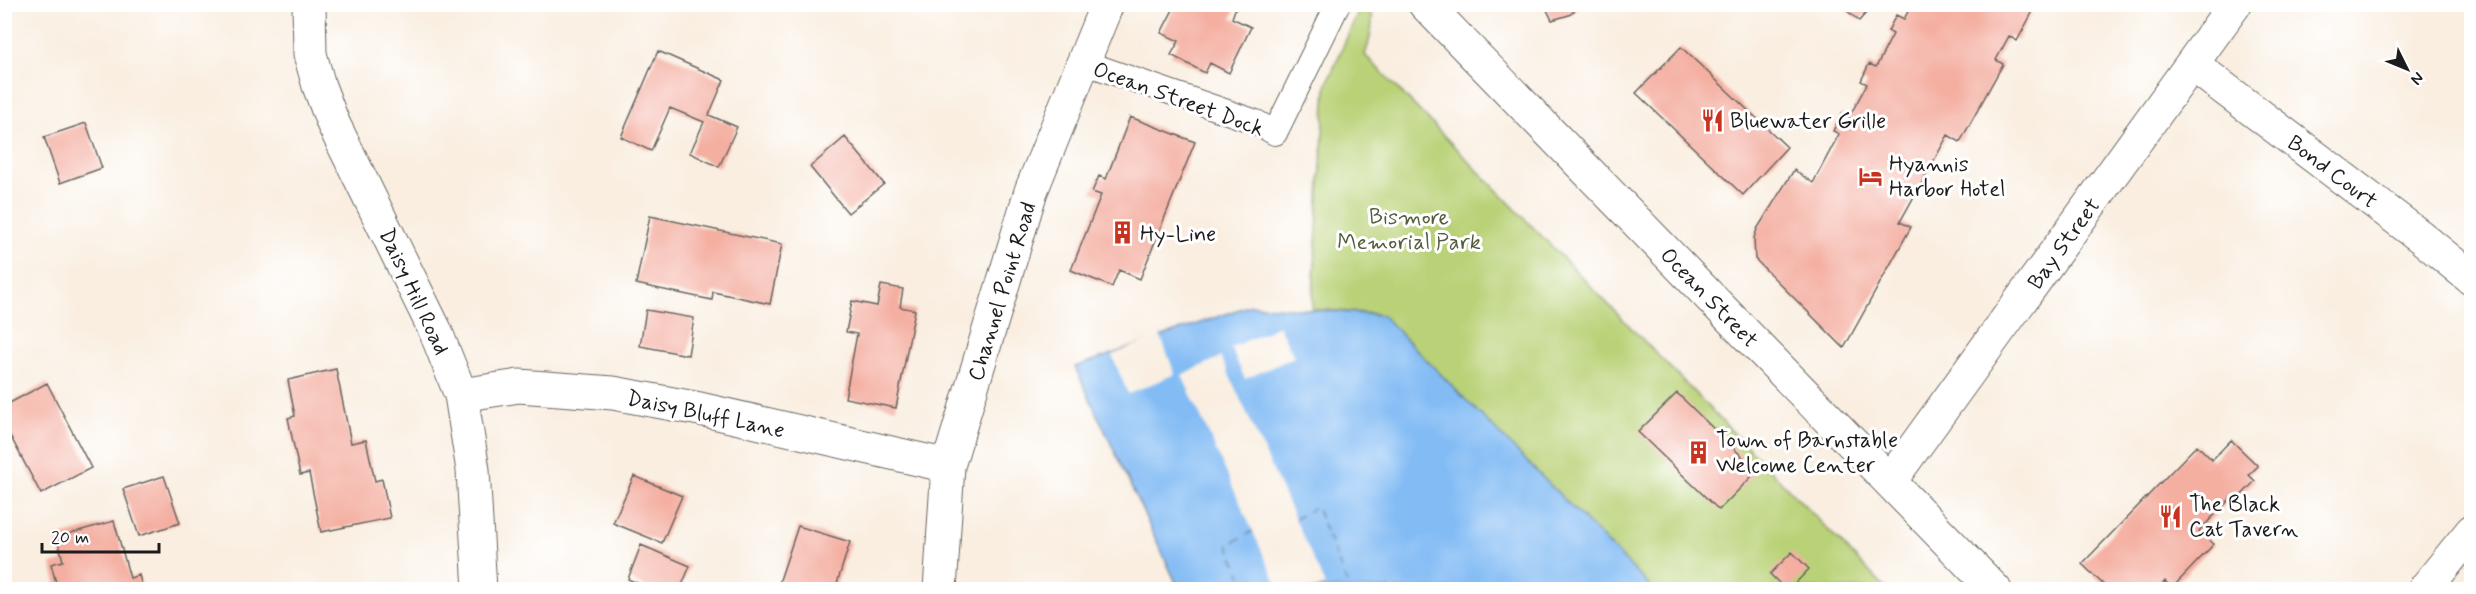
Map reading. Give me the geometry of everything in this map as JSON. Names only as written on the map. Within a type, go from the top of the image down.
[{"type":"street","name":"Daisy Hill Road","points":[[309,4],[310,54],[322,95],[333,123],[435,330],[461,395],[473,470],[480,590]]},
{"type":"street","name":"Channel Point Road","points":[[940,590],[948,466],[1031,190],[1107,4]]},
{"type":"street","name":"Ocean Street","points":[[1425,4],[1995,590]]},
{"type":"street","name":"Bay Street","points":[[1890,481],[2235,4]]},
{"type":"street","name":"Bond Court","points":[[2193,65],[2421,237],[2472,279]]},
{"type":"street","name":"Daisy Bluff Lane","points":[[461,395],[519,386],[614,393],[699,409],[948,466]]},
{"type":"street","points":[[2424,590],[2472,531]]},
{"type":"lane","name":"Ocean Street Dock","points":[[1083,62],[1256,122],[1275,134],[1338,4]]},
{"type":"green space","name":"Bismore Memorial Park","points":[[1361,5],[1371,5],[1372,11],[1371,30],[1365,55],[1886,589],[1648,589],[1377,314],[1312,309],[1326,86]]},
{"type":"water","points":[[1251,305],[1382,315],[1653,589],[1179,589],[1075,367]]},
{"type":"pier","points":[[1279,326],[1294,357],[1245,379],[1231,348]]},
{"type":"pier","points":[[1160,335],[1175,374],[1128,394],[1112,355]]},
{"type":"pier","points":[[1221,357],[1325,585],[1315,589],[1279,589],[1182,375]]},
{"type":"building","points":[[1176,4],[1237,4],[1232,18],[1251,27],[1229,73],[1210,63],[1205,73],[1171,55],[1179,41],[1161,33]]},
{"type":"building","points":[[1544,4],[1583,4],[1569,15],[1552,20]]},
{"type":"building","points":[[1850,4],[1874,4],[1859,21],[1845,9]]},
{"type":"building","name":"Hyannis Harbor Hotel","points":[[1912,4],[2026,4],[2024,8],[2032,13],[2017,41],[2009,36],[1996,60],[2003,64],[1960,142],[1948,135],[1900,222],[1911,227],[1844,348],[1755,259],[1754,238],[1757,229],[1794,170],[1813,183],[1839,134],[1833,131],[1842,113],[1849,117],[1867,84],[1861,81],[1869,64],[1876,67],[1893,34],[1888,31],[1896,15],[1904,19]]},
{"type":"building","name":"Bluewater Grille","points":[[1681,47],[1787,147],[1743,195],[1636,93]]},
{"type":"building","points":[[658,51],[724,80],[709,115],[737,127],[719,167],[690,153],[704,122],[670,108],[651,151],[621,137]]},
{"type":"building","name":"Hy-Line","points":[[1130,117],[1195,142],[1140,279],[1119,270],[1112,287],[1071,270],[1101,195],[1092,192],[1099,176],[1106,179]]},
{"type":"building","points":[[86,123],[102,168],[60,183],[44,137]]},
{"type":"building","points":[[845,137],[884,184],[848,213],[810,167]]},
{"type":"building","points":[[650,216],[782,244],[770,304],[713,292],[712,300],[636,284]]},
{"type":"building","points":[[881,285],[903,289],[900,307],[915,310],[896,408],[845,398],[857,334],[846,332],[852,301],[877,306]]},
{"type":"building","points":[[646,310],[694,318],[688,355],[640,346]]},
{"type":"building","points":[[336,369],[351,443],[366,440],[375,481],[382,479],[390,518],[321,532],[309,473],[300,475],[288,418],[295,416],[288,380]]},
{"type":"building","points":[[47,383],[91,468],[41,494],[4,424],[4,406]]},
{"type":"building","name":"Town of Barnstable Welcome Center","points":[[1677,393],[1757,471],[1719,510],[1638,432]]},
{"type":"building","name":"The Black Cat Tavern","points":[[2231,440],[2258,466],[2249,475],[2255,481],[2235,502],[2231,498],[2199,531],[2214,544],[2172,588],[2165,581],[2157,590],[2109,590],[2082,564],[2197,445],[2212,460]]},
{"type":"building","points":[[164,476],[180,523],[139,536],[123,489]]},
{"type":"building","points":[[634,476],[682,496],[662,543],[613,523]]},
{"type":"building","points":[[114,521],[130,578],[139,575],[143,590],[58,590],[51,564],[63,561],[57,537]]},
{"type":"building","points":[[798,526],[850,542],[835,590],[777,589]]},
{"type":"building","points":[[641,545],[690,566],[680,590],[653,590],[628,579]]},
{"type":"building","points":[[1792,552],[1809,569],[1789,590],[1786,590],[1770,574]]},
{"type":"ferry route","points":[[1295,519],[1316,507],[1350,590]]},
{"type":"ferry route","points":[[1248,590],[1228,545],[1253,531]]},
{"type":"place","name":"Bluewater Grille","points":[[1712,120]]},
{"type":"place","name":"Hyannis Harbor Hotel","points":[[1871,176]]},
{"type":"place","name":"Hy-Line","points":[[1122,233]]},
{"type":"place","name":"Town of Barnstable Welcome Center","points":[[1698,452]]},
{"type":"place","name":"The Black Cat Tavern","points":[[2171,516]]}]
